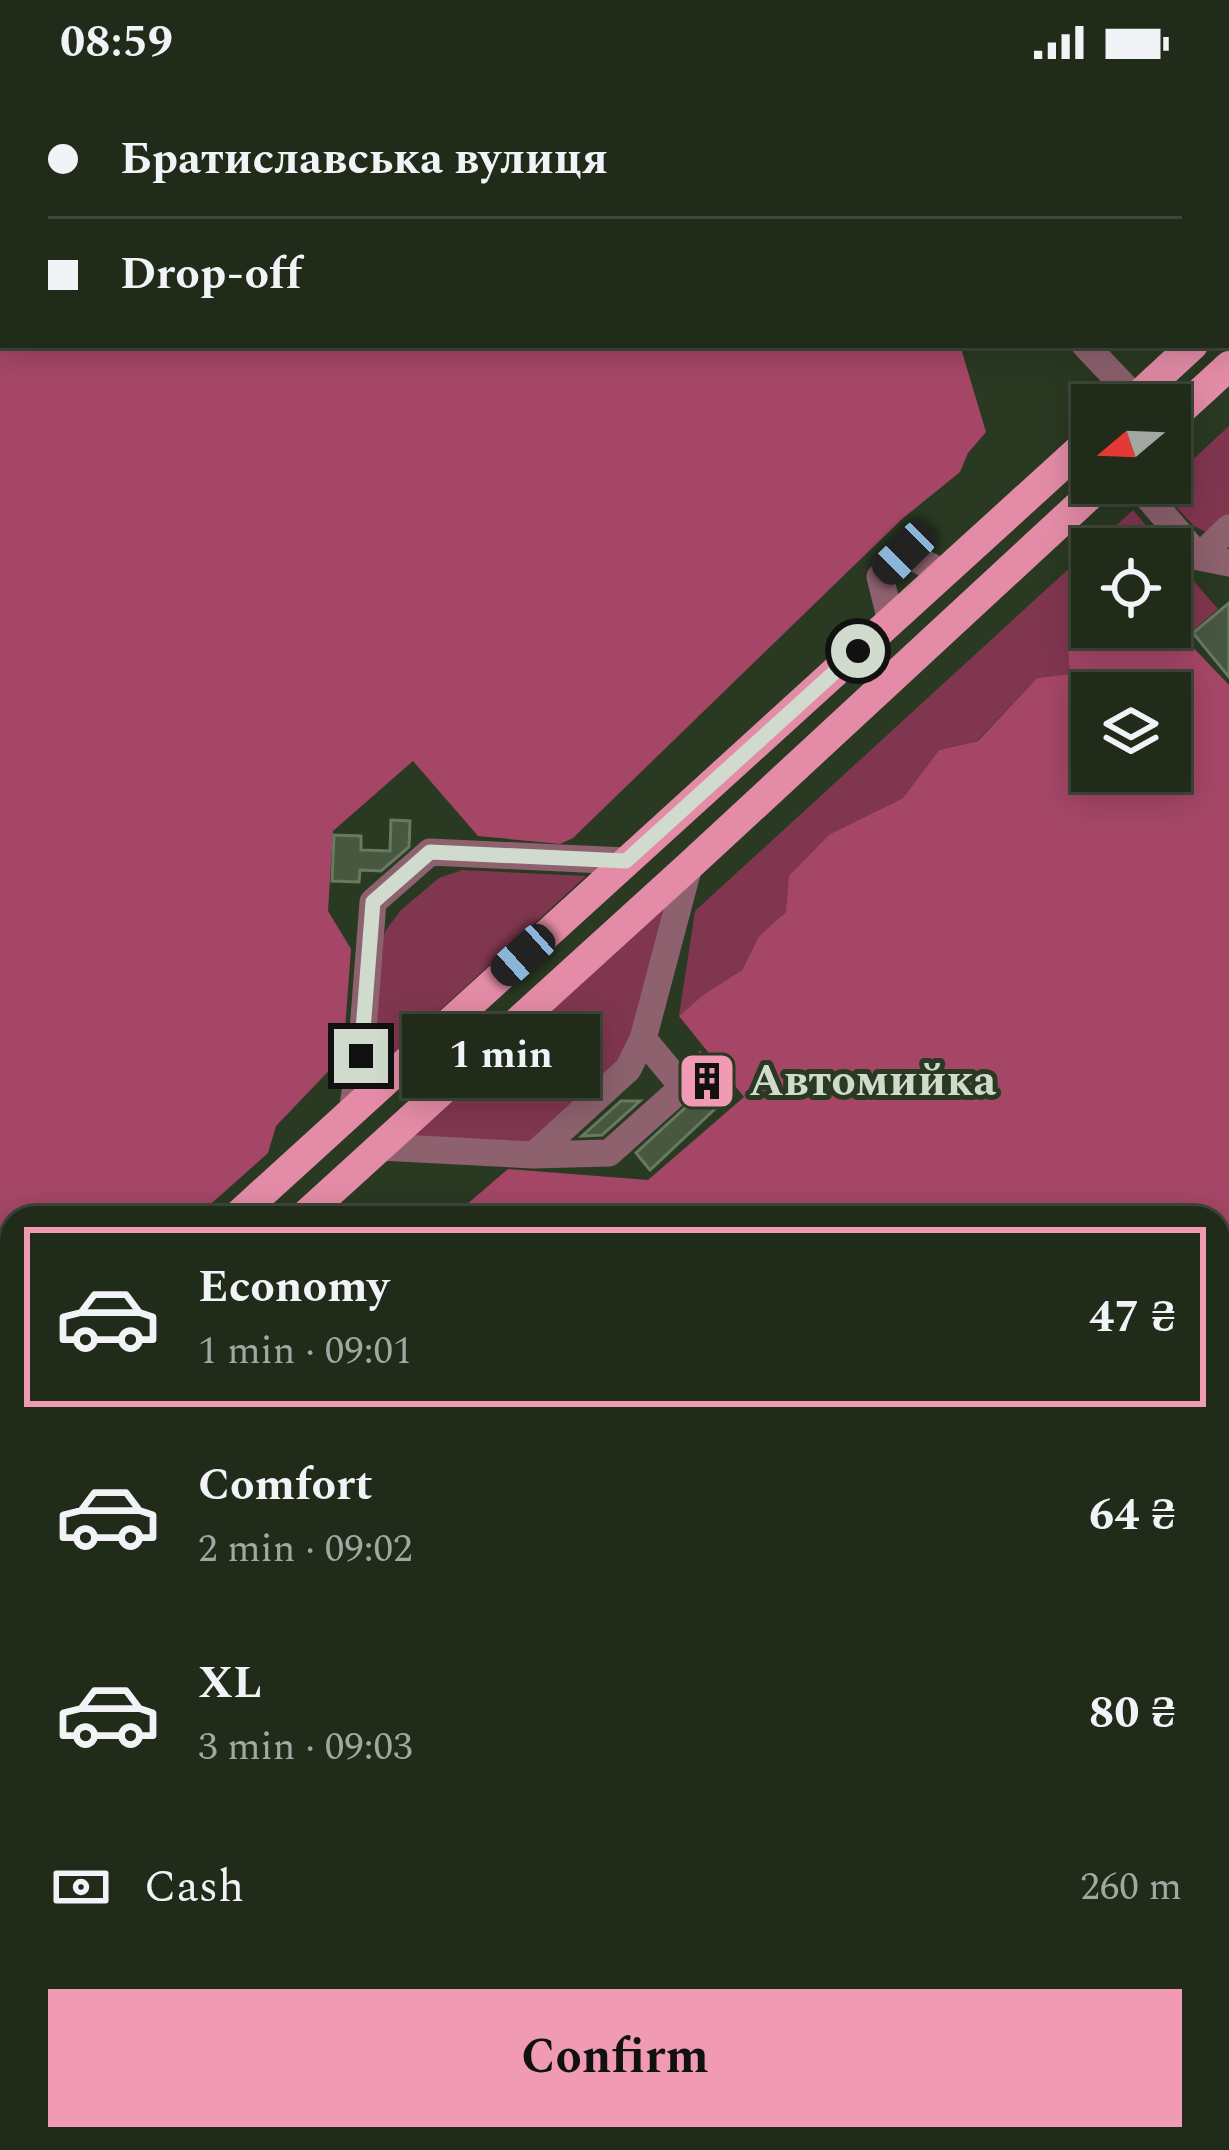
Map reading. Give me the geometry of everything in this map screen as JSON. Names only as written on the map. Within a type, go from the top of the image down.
[{"type":"main road","points":[[1154,384],[1190,348]]},
{"type":"main road","points":[[1191,401],[1229,366]]},
{"type":"main road","points":[[248,1206],[1071,457]]},
{"type":"main road","points":[[315,1206],[1079,504]]},
{"type":"street","points":[[1087,348],[1118,384]]},
{"type":"street","points":[[1154,504],[1199,556],[1229,563]]},
{"type":"street","points":[[1199,556],[1229,528]]},
{"type":"street","points":[[352,1111],[373,902],[430,852],[626,861]]},
{"type":"street","points":[[534,1155],[628,1070],[643,1040],[689,866]]},
{"type":"street","points":[[380,1147],[534,1155],[609,1153],[683,1087],[643,1040]]},
{"type":"shaded area","points":[[0,348],[961,348],[986,432],[968,453],[960,472],[902,519],[573,838],[560,844],[478,836],[413,761],[333,831],[328,911],[351,949],[343,1056],[276,1126],[268,1153],[208,1206],[0,1206]]},
{"type":"shaded area","points":[[1229,426],[1229,523],[1214,536],[1194,526],[1173,504],[1191,504],[1191,461]]},
{"type":"shaded area","points":[[1133,510],[1148,528],[1113,528]]},
{"type":"shaded area","points":[[1071,567],[1071,674],[1037,678],[977,741],[939,750],[903,798],[830,834],[786,912],[759,936],[742,970],[679,1016],[695,911]]},
{"type":"shaded area","points":[[1191,578],[1218,609],[1191,632]]},
{"type":"shaded area","points":[[1191,645],[1229,685],[1229,1206],[465,1206],[508,1169],[648,1180],[744,1097],[679,1016],[742,970],[759,936],[786,912],[789,876],[830,834],[903,798],[939,750],[978,741],[1037,678],[1070,674],[1068,648]]},
{"type":"shaded area","points":[[462,870],[586,876],[374,1071],[377,955],[386,930],[401,910],[439,878]]},
{"type":"shaded area","points":[[671,897],[628,1054],[535,1142],[408,1138]]},
{"type":"building","points":[[1229,603],[1229,677],[1193,633]]},
{"type":"building","points":[[391,820],[410,821],[409,847],[381,871],[360,870],[359,882],[332,881],[334,835],[361,836],[361,850],[390,851]]},
{"type":"building","points":[[700,1053],[734,1091],[650,1170],[636,1153],[700,1094],[700,1083],[688,1064]]},
{"type":"building","points":[[621,1101],[640,1101],[602,1135],[582,1136]]},
{"type":"place","name":"Автомийка","points":[[707,1081]]},
{"type":"route","points":[[361,1056],[373,902],[430,852],[626,861],[858,651]]}]
